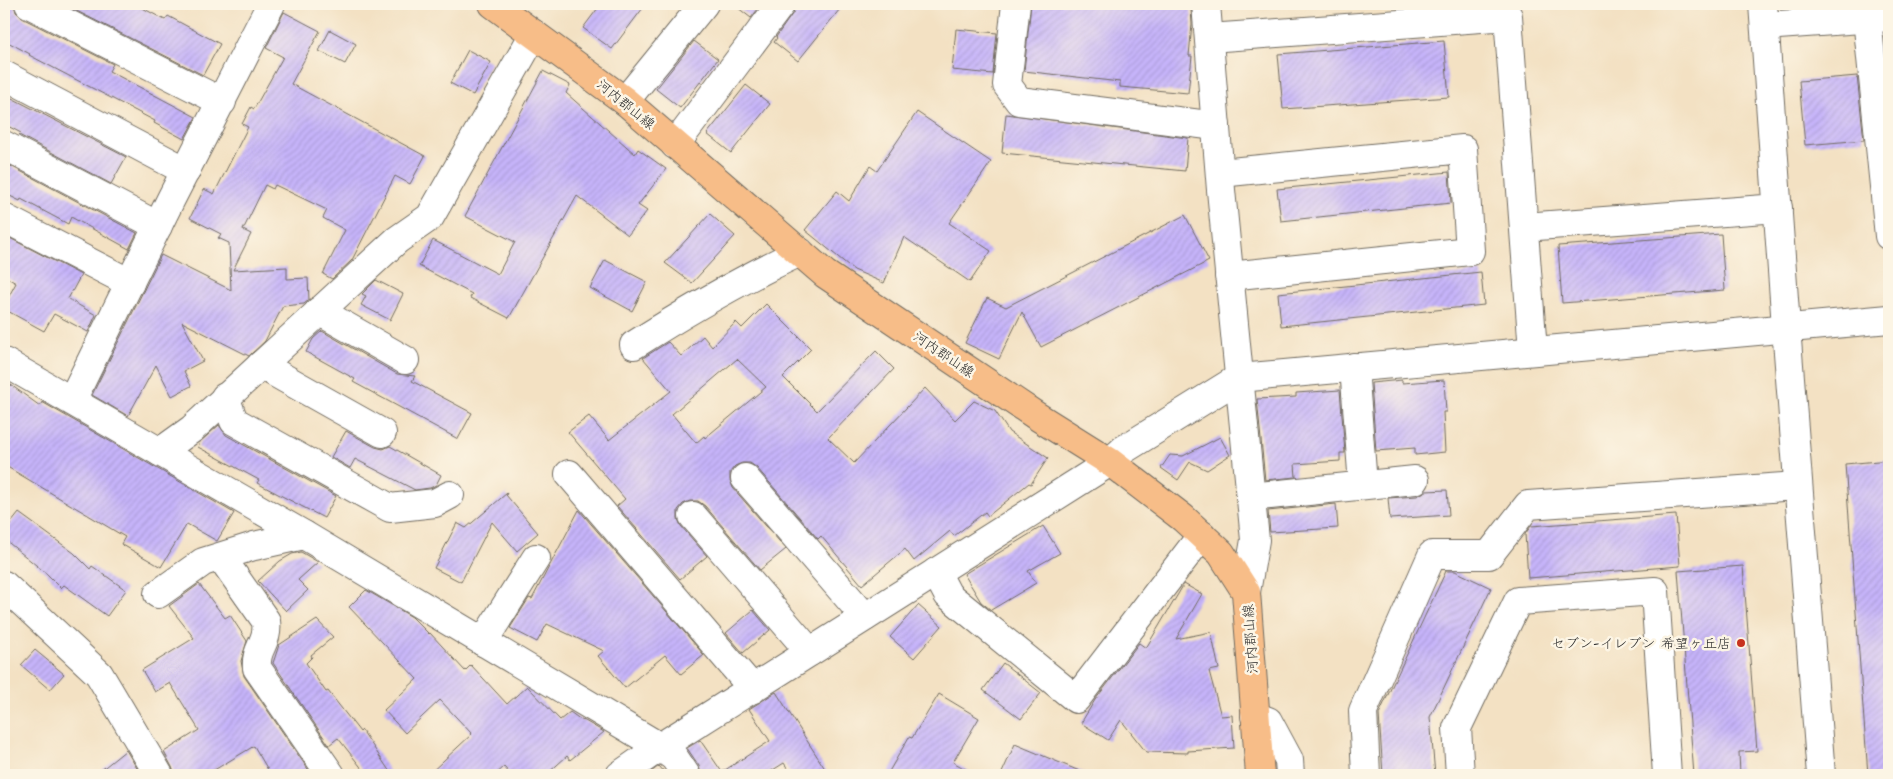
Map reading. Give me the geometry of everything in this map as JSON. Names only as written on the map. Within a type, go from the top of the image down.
[{"type":"main road","name":"河内郡山線","points":[[493,4],[624,101],[825,274],[1035,415],[1110,462],[1183,518],[1221,553],[1246,592],[1260,775]]},
{"type":"street","points":[[29,4],[222,102]]},
{"type":"street","points":[[72,400],[158,226],[272,4]]},
{"type":"street","points":[[624,101],[704,4]]},
{"type":"street","points":[[675,145],[781,4]]},
{"type":"street","points":[[1016,4],[1007,86],[1019,101],[1216,126]]},
{"type":"street","points":[[1206,4],[1254,540],[1246,592]]},
{"type":"street","points":[[1820,775],[1764,15],[1878,18],[1889,236]]},
{"type":"street","points":[[1209,38],[1508,16],[1533,351]]},
{"type":"street","points":[[160,452],[192,429],[397,240],[430,217],[534,34]]},
{"type":"street","points":[[4,75],[186,171]]},
{"type":"street","points":[[4,145],[158,226]]},
{"type":"street","points":[[1220,173],[1463,149],[1470,251],[1229,276]]},
{"type":"street","points":[[1524,227],[1778,208]]},
{"type":"street","points":[[4,218],[130,283]]},
{"type":"street","points":[[634,346],[682,314],[760,271],[800,252]]},
{"type":"street","points":[[319,311],[405,360]]},
{"type":"street","points":[[620,775],[866,616],[1110,462],[1122,450],[1239,378],[1889,319]]},
{"type":"street","points":[[4,362],[304,535],[660,748],[674,757],[686,775]]},
{"type":"street","points":[[261,365],[382,433]]},
{"type":"street","points":[[1354,367],[1362,485]]},
{"type":"street","points":[[225,397],[234,421],[390,508],[435,503],[450,495]]},
{"type":"street","points":[[570,474],[753,689]]},
{"type":"street","points":[[744,478],[866,616]]},
{"type":"street","points":[[1250,497],[1415,480]]},
{"type":"street","points":[[1366,775],[1362,711],[1432,555],[1489,555],[1528,505],[1798,486]]},
{"type":"street","points":[[693,516],[810,652]]},
{"type":"street","points":[[158,594],[204,562],[254,546],[304,535]]},
{"type":"street","points":[[936,572],[948,596],[1076,699],[1202,535]]},
{"type":"street","points":[[221,557],[266,621],[266,639],[258,650],[257,668],[331,775]]},
{"type":"street","points":[[483,642],[536,558]]},
{"type":"street","points":[[4,585],[99,674],[159,775]]},
{"type":"street","points":[[1460,775],[1456,728],[1518,601],[1655,591],[1667,775]]},
{"type":"street","points":[[1256,716],[1268,721],[1289,760],[1290,775]]},
{"type":"building","points":[[4,4],[14,4],[16,12],[22,18],[113,64],[109,71],[196,117],[184,139],[154,123],[155,121],[4,40]]},
{"type":"building","points":[[63,4],[135,4],[165,20],[168,16],[220,44],[203,75]]},
{"type":"building","points":[[601,4],[646,4],[612,49],[583,28]]},
{"type":"building","points":[[733,4],[762,4],[751,18]]},
{"type":"building","points":[[796,4],[844,4],[798,61],[774,42],[793,13]]},
{"type":"building","points":[[1031,4],[1148,4],[1191,9],[1192,24],[1189,56],[1192,56],[1188,93],[1120,87],[1120,82],[1024,71]]},
{"type":"building","points":[[284,12],[320,31],[291,84],[425,156],[410,184],[395,176],[352,260],[332,279],[323,274],[345,230],[323,218],[327,210],[275,185],[273,189],[265,185],[243,230],[251,234],[233,270],[287,267],[287,279],[308,278],[309,300],[304,304],[283,306],[265,341],[249,356],[182,322],[203,361],[184,371],[191,386],[172,396],[156,365],[128,416],[92,395],[161,255],[231,290],[229,243],[218,238],[221,234],[190,218],[204,189],[214,194],[248,127],[242,124],[251,107],[254,109],[283,57],[266,48]]},
{"type":"building","points":[[956,29],[997,33],[993,74],[952,70]]},
{"type":"building","points":[[330,30],[356,44],[345,64],[319,51]]},
{"type":"building","points":[[694,41],[718,59],[680,108],[656,89]]},
{"type":"building","points":[[1444,41],[1449,97],[1283,109],[1278,54]]},
{"type":"building","points":[[468,50],[491,62],[473,95],[450,83]]},
{"type":"building","points":[[543,71],[570,85],[566,93],[635,154],[638,149],[666,169],[638,205],[647,211],[628,235],[577,196],[509,318],[470,298],[472,294],[419,266],[433,240],[498,274],[515,242],[465,216]]},
{"type":"building","points":[[1857,76],[1864,140],[1805,145],[1799,81]]},
{"type":"building","points":[[746,85],[770,104],[731,153],[707,134]]},
{"type":"building","points":[[4,94],[126,157],[111,184],[19,135],[21,133],[4,124]]},
{"type":"building","points":[[917,112],[991,162],[949,223],[991,251],[970,282],[904,237],[884,283],[854,270],[805,230],[837,191],[849,201],[870,166],[877,171]]},
{"type":"building","points":[[1006,114],[1188,138],[1185,171],[1002,153]]},
{"type":"building","points":[[5,163],[137,233],[129,249],[71,217],[68,224],[21,199],[20,201],[4,193]]},
{"type":"building","points":[[1449,172],[1451,203],[1281,221],[1277,189]]},
{"type":"building","points":[[710,214],[735,236],[692,283],[665,263]]},
{"type":"building","points":[[1185,215],[1209,261],[1041,347],[1022,312],[999,359],[965,343],[987,298],[1006,307]]},
{"type":"building","points":[[1721,234],[1725,290],[1562,303],[1558,246]]},
{"type":"building","points":[[4,235],[81,275],[68,299],[96,315],[88,332],[54,314],[44,331],[4,309],[4,305],[16,283],[4,276]]},
{"type":"building","points":[[605,260],[647,282],[632,311],[590,288]]},
{"type":"building","points":[[1481,272],[1484,305],[1281,326],[1278,293]]},
{"type":"building","points":[[376,280],[403,294],[390,320],[361,305],[366,296],[362,294]]},
{"type":"building","points":[[766,304],[811,349],[783,377],[817,411],[876,351],[894,369],[828,438],[854,463],[925,388],[955,420],[974,401],[995,411],[1009,432],[1048,458],[1031,484],[1029,483],[988,516],[985,512],[954,536],[950,531],[914,561],[905,549],[862,585],[821,536],[818,539],[757,468],[750,463],[742,463],[735,466],[730,472],[733,488],[786,549],[760,570],[705,506],[698,501],[690,501],[683,504],[678,510],[678,519],[681,526],[707,556],[680,579],[617,506],[625,499],[568,432],[589,416],[609,440],[671,391],[643,358],[668,342],[681,356],[703,336],[712,347],[736,322],[742,328]],"holes":[[[737,359],[766,387],[705,438],[704,436],[696,443],[672,414]]]},
{"type":"building","points":[[322,331],[397,374],[415,376],[412,381],[472,413],[458,439],[353,382],[355,379],[306,352],[313,339]]},
{"type":"building","points":[[4,380],[40,406],[42,402],[234,513],[217,541],[187,524],[161,567],[121,544],[125,537],[4,465]]},
{"type":"building","points":[[1402,380],[1402,383],[1444,380],[1446,412],[1443,412],[1445,452],[1415,455],[1415,448],[1376,451],[1371,383]]},
{"type":"building","points":[[1340,390],[1345,453],[1340,453],[1340,461],[1295,464],[1296,477],[1265,480],[1257,399],[1296,397],[1296,393]]},
{"type":"building","points":[[219,425],[226,435],[336,496],[324,518],[257,483],[259,480],[198,447],[200,442]]},
{"type":"building","points":[[346,431],[375,447],[383,449],[390,446],[441,475],[436,485],[430,488],[415,490],[355,459],[350,468],[331,457]]},
{"type":"building","points":[[1220,437],[1230,455],[1207,470],[1190,462],[1178,480],[1161,468],[1170,455],[1183,456]]},
{"type":"building","points":[[1889,460],[1889,775],[1868,775],[1845,464]]},
{"type":"building","points":[[1447,490],[1449,515],[1390,519],[1388,498],[1417,496],[1426,491]]},
{"type":"building","points":[[507,493],[506,495],[538,533],[517,551],[492,522],[461,582],[434,568],[457,523],[466,528]]},
{"type":"building","points":[[1336,504],[1338,528],[1270,532],[1268,511]]},
{"type":"building","points":[[579,510],[704,655],[681,674],[665,655],[625,688],[598,656],[604,651],[547,624],[537,642],[510,628],[529,598],[532,599]]},
{"type":"building","points":[[19,513],[74,553],[90,569],[92,566],[126,590],[107,616],[64,585],[61,588],[4,539],[4,532]]},
{"type":"building","points":[[1676,515],[1680,566],[1528,578],[1525,534],[1531,526]]},
{"type":"building","points":[[1043,526],[1060,553],[1028,571],[1036,583],[991,610],[981,602],[964,574]]},
{"type":"building","points":[[301,552],[318,562],[298,580],[308,590],[286,611],[258,581],[280,561],[292,554]]},
{"type":"building","points":[[1743,566],[1757,751],[1739,752],[1740,775],[1694,775],[1678,571]]},
{"type":"building","points":[[1446,571],[1455,571],[1491,588],[1430,717],[1435,775],[1383,775],[1379,714]]},
{"type":"building","points":[[199,584],[225,618],[230,615],[247,641],[241,661],[244,676],[312,775],[271,775],[254,746],[206,775],[175,775],[164,752],[199,730],[170,683],[155,692],[142,670],[194,638],[169,606]]},
{"type":"building","points":[[1184,584],[1202,594],[1176,639],[1211,632],[1219,669],[1209,671],[1221,716],[1232,715],[1234,748],[1188,751],[1188,753],[1146,752],[1121,720],[1108,740],[1081,723],[1095,700],[1139,643],[1146,648]]},
{"type":"building","points":[[366,590],[412,617],[430,633],[465,671],[471,665],[507,704],[527,686],[560,720],[570,712],[604,732],[570,760],[567,756],[546,775],[511,775],[504,767],[495,775],[428,775],[472,734],[440,700],[405,733],[384,710],[417,679],[349,607]]},
{"type":"building","points":[[918,605],[942,626],[914,658],[890,637]]},
{"type":"building","points":[[753,610],[770,630],[743,653],[726,633]]},
{"type":"building","points":[[317,620],[333,637],[311,655],[312,657],[306,663],[326,692],[328,691],[360,732],[362,730],[392,775],[367,775],[338,738],[329,745],[273,663],[279,645]]},
{"type":"building","points":[[35,650],[64,674],[50,690],[21,665]]},
{"type":"building","points":[[1003,663],[1041,693],[1021,719],[983,690]]},
{"type":"building","points":[[776,692],[829,775],[792,775],[784,763],[765,775],[701,775],[699,766],[687,748],[700,740],[722,772],[770,741],[749,709]]},
{"type":"building","points":[[939,694],[979,718],[953,762],[976,775],[887,775],[909,737],[912,738]]},
{"type":"building","points":[[1015,744],[1089,775],[1001,775]]},
{"type":"building","points":[[126,750],[141,775],[95,775]]},
{"type":"building","points":[[659,766],[667,775],[647,775]]},
{"type":"place","name":"セブン-イレブン 希望ヶ丘店","points":[[1741,643]]}]
